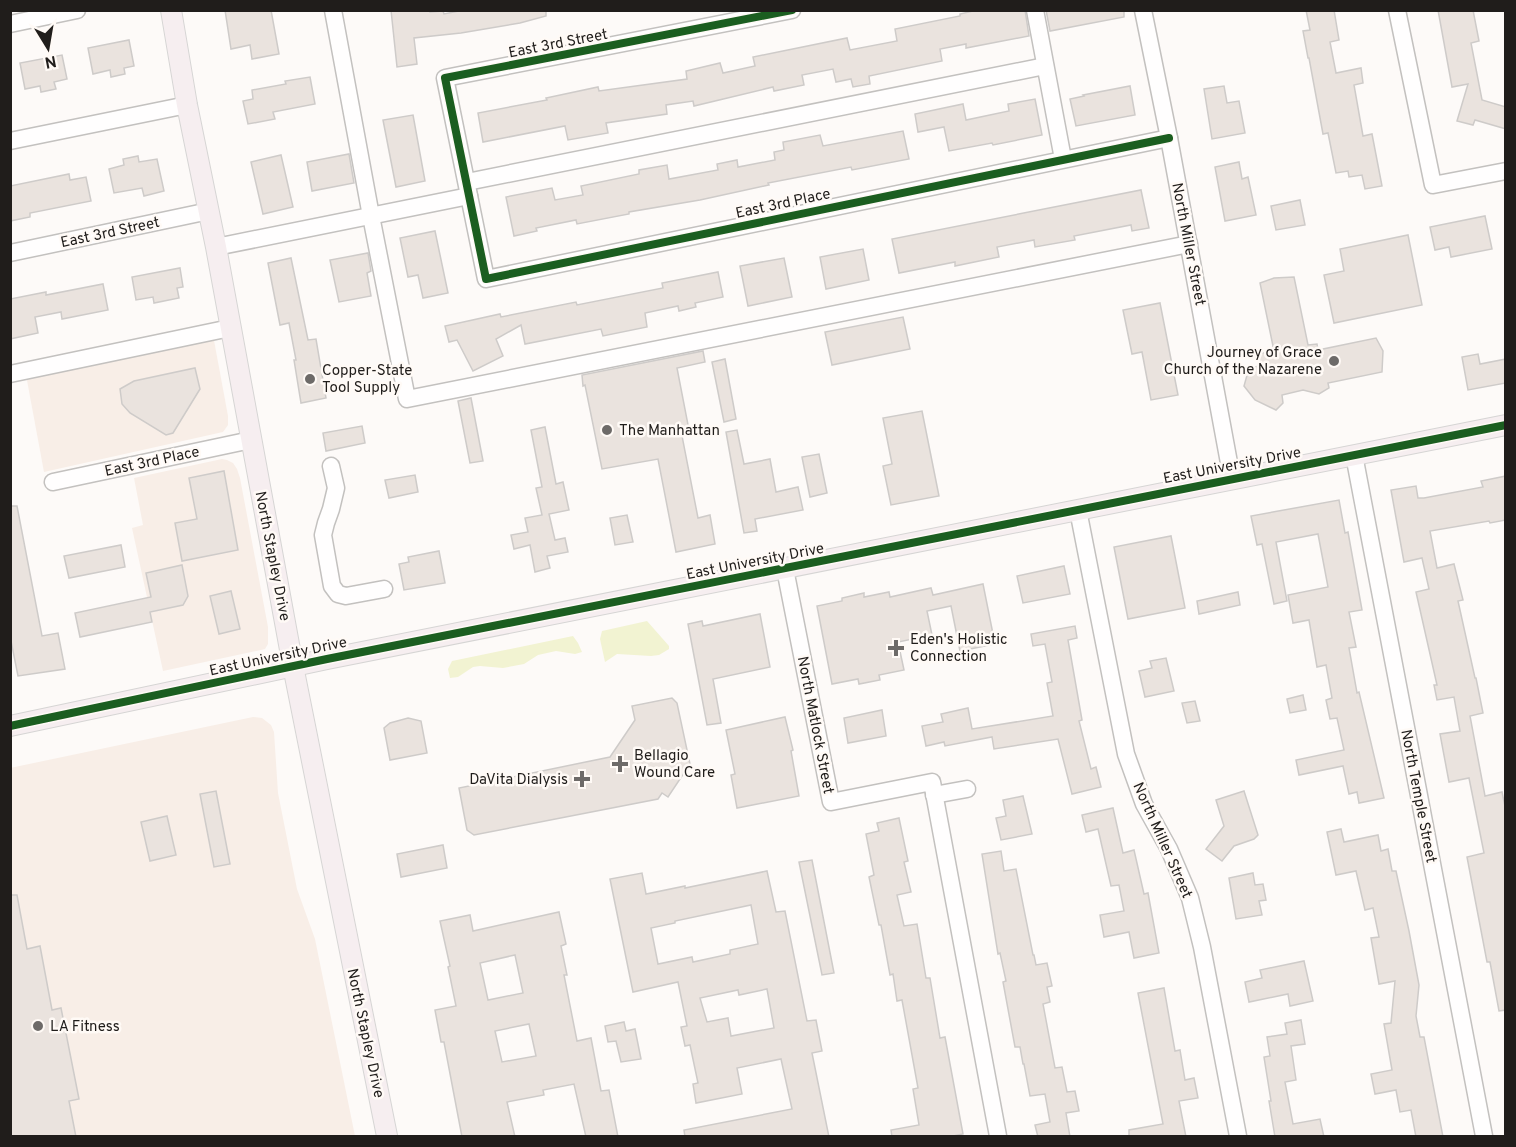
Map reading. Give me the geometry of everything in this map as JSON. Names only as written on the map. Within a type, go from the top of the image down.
[{"type":"main road","name":"North Stapley Drive","points":[[171,10],[293,666],[387,1137]]},
{"type":"main road","name":"East University Drive","points":[[10,726],[293,666],[1506,425]]},
{"type":"street","points":[[10,24],[77,10]]},
{"type":"street","points":[[333,10],[407,399],[1189,244]]},
{"type":"street","name":"East 3rd Street","points":[[468,189],[446,78],[792,10]]},
{"type":"street","points":[[1035,10],[1063,159]]},
{"type":"street","name":"North Miller Street","points":[[1143,10],[1232,479]]},
{"type":"street","points":[[1397,10],[1433,185],[1506,171]]},
{"type":"street","points":[[216,247],[371,216],[468,189],[1045,66]]},
{"type":"street","points":[[10,141],[187,105]]},
{"type":"street","name":"East 3rd Place","points":[[468,189],[486,279],[1169,138]]},
{"type":"street","name":"East 3rd Street","points":[[10,254],[208,211]]},
{"type":"street","points":[[10,374],[230,328]]},
{"type":"street","name":"East 3rd Place","points":[[53,482],[251,440]]},
{"type":"street","name":"North Temple Street","points":[[1354,455],[1484,1137]]},
{"type":"street","points":[[331,466],[336,488],[323,535],[332,586],[338,594],[346,596],[384,589]]},
{"type":"street","name":"North Miller Street","points":[[1078,510],[1126,754],[1144,804],[1169,849],[1190,898],[1202,947],[1238,1137]]},
{"type":"street","name":"North Matlock Street","points":[[786,569],[831,802],[932,782],[934,795]]},
{"type":"street","points":[[967,789],[934,795],[998,1137]]},
{"type":"shaded area","points":[[213,335],[228,416],[228,425],[223,432],[44,472],[26,375]]},
{"type":"shaded area","points":[[222,459],[233,463],[240,478],[268,627],[268,644],[265,649],[163,671],[132,528],[143,525],[134,478]]},
{"type":"shaded area","points":[[253,717],[262,718],[271,725],[274,732],[278,793],[297,889],[315,939],[355,1136],[11,1136],[10,768]]},
{"type":"green space","points":[[647,621],[669,646],[669,649],[659,655],[651,656],[617,654],[605,662],[600,639],[602,631]]},
{"type":"green space","points":[[573,636],[582,652],[575,654],[556,651],[538,655],[524,664],[503,668],[473,667],[458,677],[450,678],[448,669],[452,661]]},
{"type":"building","points":[[225,10],[271,10],[279,54],[252,59],[250,45],[231,49]]},
{"type":"building","points":[[391,10],[430,10],[430,12],[443,11],[444,14],[464,10],[546,10],[546,16],[461,33],[414,38],[417,64],[397,67]]},
{"type":"building","points":[[977,10],[1025,10],[1029,36],[966,48],[966,44],[940,49],[942,61],[869,76],[870,84],[853,87],[851,79],[836,82],[833,69],[802,75],[804,85],[774,91],[773,87],[694,106],[693,101],[666,105],[667,114],[606,123],[608,133],[568,140],[565,126],[483,142],[478,113],[547,100],[546,98],[598,87],[599,91],[687,79],[686,71],[720,63],[723,73],[755,66],[753,57],[847,38],[850,50],[897,41],[895,29],[960,16],[960,14]]},
{"type":"building","points":[[1046,10],[1124,10],[1124,17],[1050,31]]},
{"type":"building","points":[[1306,10],[1334,10],[1339,40],[1330,42],[1336,73],[1361,68],[1363,83],[1354,85],[1363,136],[1372,134],[1382,186],[1365,189],[1362,175],[1349,177],[1348,171],[1336,173],[1328,133],[1323,134],[1303,31],[1310,30]]},
{"type":"building","points":[[1438,10],[1473,10],[1479,41],[1471,43],[1482,100],[1506,107],[1506,129],[1475,120],[1473,125],[1457,121],[1468,84],[1452,87]]},
{"type":"building","points":[[129,40],[134,66],[124,68],[125,74],[111,77],[110,70],[93,74],[88,48]]},
{"type":"building","points":[[62,55],[67,79],[54,82],[56,89],[41,92],[40,86],[25,89],[20,63]]},
{"type":"building","points":[[310,77],[315,104],[273,112],[275,119],[248,124],[243,101],[253,99],[252,90]]},
{"type":"building","points":[[1130,86],[1135,115],[1076,126],[1070,99]]},
{"type":"building","points":[[1224,86],[1227,103],[1239,101],[1245,133],[1212,139],[1204,89]]},
{"type":"building","points":[[1035,99],[1042,135],[949,151],[944,127],[918,132],[915,114],[963,104],[966,120],[1009,111],[1008,104]]},
{"type":"building","points":[[413,115],[425,181],[396,187],[383,120]]},
{"type":"building","points":[[903,131],[909,159],[852,170],[851,167],[768,183],[769,185],[700,200],[629,212],[629,214],[577,224],[576,220],[536,228],[537,231],[514,236],[506,197],[552,188],[555,200],[583,195],[581,186],[639,174],[639,170],[667,165],[669,179],[718,170],[717,164],[737,160],[738,167],[775,160],[774,152],[784,150],[783,142],[820,135],[823,146]]},
{"type":"building","points":[[349,154],[354,183],[312,191],[307,162]]},
{"type":"building","points":[[281,155],[293,207],[263,214],[251,162]]},
{"type":"building","points":[[138,156],[139,162],[157,159],[164,191],[144,196],[142,188],[114,193],[109,169],[124,165],[123,159]]},
{"type":"building","points":[[1239,162],[1242,179],[1248,177],[1256,215],[1225,221],[1215,167]]},
{"type":"building","points":[[69,174],[70,180],[86,177],[91,201],[30,213],[30,217],[10,221],[10,186]]},
{"type":"building","points":[[1141,190],[1149,228],[1132,231],[1131,225],[1074,236],[1075,240],[1035,247],[1034,240],[997,247],[999,257],[955,266],[955,262],[899,273],[892,239]]},
{"type":"building","points":[[1300,200],[1305,225],[1276,230],[1271,206]]},
{"type":"building","points":[[1485,216],[1492,249],[1451,257],[1449,247],[1435,250],[1430,227]]},
{"type":"building","points":[[435,231],[448,293],[423,298],[418,275],[408,277],[400,238]]},
{"type":"building","points":[[1408,235],[1422,305],[1334,323],[1324,275],[1344,271],[1340,249]]},
{"type":"building","points":[[863,249],[869,280],[826,289],[820,257]]},
{"type":"building","points":[[368,253],[371,271],[367,273],[371,296],[339,302],[330,260]]},
{"type":"building","points":[[291,258],[308,340],[316,339],[326,398],[301,403],[289,323],[280,325],[268,263]]},
{"type":"building","points":[[784,258],[792,297],[748,306],[740,266]]},
{"type":"building","points":[[180,268],[183,287],[177,288],[179,298],[154,303],[153,297],[136,300],[132,277]]},
{"type":"building","points":[[718,272],[723,297],[695,303],[696,307],[679,311],[678,306],[645,313],[647,327],[603,336],[601,329],[525,344],[521,325],[496,339],[503,356],[473,371],[457,340],[449,342],[445,326],[500,314],[501,317],[576,302],[577,305],[663,288],[662,283]]},
{"type":"building","points":[[1294,277],[1308,345],[1317,344],[1318,350],[1376,338],[1383,351],[1382,372],[1328,383],[1329,388],[1319,394],[1303,390],[1282,395],[1283,403],[1276,410],[1255,400],[1244,386],[1249,368],[1260,366],[1258,354],[1274,351],[1260,283],[1274,278]]},
{"type":"building","points":[[103,284],[108,310],[62,319],[61,312],[35,317],[38,333],[10,339],[10,299]]},
{"type":"building","points":[[1160,303],[1178,395],[1151,400],[1142,352],[1132,354],[1123,310]]},
{"type":"building","points":[[903,317],[910,349],[832,365],[825,332]]},
{"type":"building","points":[[703,351],[705,362],[677,368],[690,435],[682,436],[698,518],[710,515],[715,544],[676,552],[658,459],[602,469],[582,375]]},
{"type":"building","points":[[1478,354],[1480,364],[1506,359],[1506,383],[1468,390],[1462,357]]},
{"type":"building","points":[[725,359],[736,419],[724,422],[712,362]]},
{"type":"building","points":[[195,368],[200,389],[173,433],[166,435],[130,413],[122,404],[120,389],[134,381]]},
{"type":"building","points":[[471,398],[483,461],[470,463],[458,401]]},
{"type":"building","points":[[922,411],[939,496],[891,505],[883,466],[892,464],[883,418]]},
{"type":"building","points":[[362,426],[365,443],[326,451],[323,433]]},
{"type":"building","points":[[545,427],[556,484],[563,482],[569,510],[549,514],[555,540],[565,538],[568,552],[547,556],[550,568],[535,572],[530,545],[514,549],[511,535],[528,532],[525,518],[542,515],[536,488],[542,487],[531,430]]},
{"type":"building","points":[[737,430],[744,464],[770,459],[776,492],[798,487],[803,510],[755,519],[757,531],[744,533],[726,432]]},
{"type":"building","points":[[819,454],[827,493],[810,497],[802,457]]},
{"type":"building","points":[[224,471],[238,550],[182,561],[175,523],[197,519],[189,478]]},
{"type":"building","points":[[415,475],[418,492],[389,498],[385,480]]},
{"type":"building","points":[[1506,476],[1506,520],[1430,531],[1437,568],[1454,564],[1463,600],[1458,601],[1483,713],[1470,716],[1485,796],[1502,792],[1506,811],[1506,1010],[1499,1011],[1467,857],[1484,853],[1469,778],[1449,782],[1440,734],[1460,731],[1454,697],[1437,700],[1434,685],[1437,685],[1416,592],[1429,589],[1422,558],[1404,562],[1391,490],[1416,486],[1418,498],[1424,498],[1483,487],[1481,481]]},
{"type":"building","points":[[1339,500],[1345,533],[1348,532],[1362,610],[1349,612],[1356,647],[1349,648],[1357,693],[1359,692],[1384,798],[1359,803],[1357,792],[1349,794],[1343,766],[1299,775],[1296,760],[1344,750],[1337,718],[1330,719],[1326,700],[1332,698],[1326,665],[1317,667],[1309,620],[1293,623],[1288,595],[1328,587],[1318,534],[1276,542],[1287,601],[1274,604],[1262,544],[1257,545],[1251,516]]},
{"type":"building","points":[[10,506],[17,506],[42,636],[58,633],[65,669],[18,676],[10,636]]},
{"type":"building","points":[[627,515],[633,542],[615,545],[610,518]]},
{"type":"building","points":[[1171,536],[1185,608],[1128,619],[1114,547]]},
{"type":"building","points":[[121,545],[125,567],[69,578],[64,556]]},
{"type":"building","points":[[439,551],[445,583],[404,590],[399,564],[409,562],[408,557]]},
{"type":"building","points":[[182,565],[188,596],[183,605],[150,612],[152,622],[80,637],[75,613],[151,597],[146,573]]},
{"type":"building","points":[[1064,566],[1070,594],[1023,603],[1017,576]]},
{"type":"building","points":[[983,584],[995,644],[960,651],[951,606],[927,611],[932,635],[898,642],[904,670],[879,675],[880,680],[859,684],[858,679],[832,684],[817,606],[842,601],[842,598],[864,593],[864,597],[889,592],[890,597],[931,588],[933,595]]},
{"type":"building","points":[[231,591],[240,629],[219,634],[210,596]]},
{"type":"building","points":[[1238,592],[1240,605],[1199,614],[1197,601]]},
{"type":"building","points":[[760,614],[770,667],[713,679],[721,723],[707,725],[688,624],[702,621],[703,626]]},
{"type":"building","points":[[1075,626],[1077,638],[1068,640],[1082,720],[1079,721],[1091,769],[1096,767],[1101,787],[1072,794],[1058,739],[994,749],[992,737],[945,746],[944,742],[926,746],[922,726],[943,722],[941,714],[968,708],[972,729],[1053,716],[1047,683],[1052,682],[1045,644],[1033,646],[1031,634]]},
{"type":"building","points":[[1166,658],[1174,691],[1145,697],[1139,671],[1152,668],[1150,661]]},
{"type":"building","points":[[1303,695],[1306,710],[1290,713],[1287,699]]},
{"type":"building","points":[[672,698],[677,703],[690,764],[668,797],[662,793],[658,799],[474,835],[467,830],[459,788],[610,757],[635,720],[632,706]]},
{"type":"building","points":[[1195,701],[1200,721],[1187,723],[1182,703]]},
{"type":"building","points":[[882,710],[886,736],[848,743],[844,718]]},
{"type":"building","points":[[785,717],[793,750],[791,751],[799,796],[737,808],[731,775],[735,774],[726,730]]},
{"type":"building","points":[[408,718],[421,721],[427,753],[390,760],[384,728],[390,723]]},
{"type":"building","points":[[216,791],[230,864],[214,867],[200,794]]},
{"type":"building","points":[[1244,791],[1258,835],[1254,839],[1234,846],[1222,861],[1206,849],[1224,826],[1216,800]]},
{"type":"building","points":[[1023,796],[1032,834],[1001,840],[996,818],[1006,816],[1003,800]]},
{"type":"building","points":[[1113,808],[1123,853],[1134,850],[1144,894],[1148,893],[1159,953],[1134,958],[1129,932],[1104,937],[1100,915],[1124,911],[1119,885],[1111,886],[1098,829],[1086,832],[1082,815]]},
{"type":"building","points":[[167,816],[176,855],[150,861],[141,822]]},
{"type":"building","points":[[899,818],[908,861],[904,862],[911,892],[897,895],[904,926],[917,924],[926,978],[930,978],[940,1038],[945,1037],[963,1134],[948,1137],[892,1137],[891,1130],[919,1125],[913,1089],[918,1088],[902,1000],[897,1001],[893,974],[890,975],[869,877],[874,875],[866,834],[879,831],[877,823]]},
{"type":"building","points":[[1341,829],[1344,842],[1378,835],[1381,851],[1388,849],[1392,871],[1396,871],[1419,985],[1416,1016],[1420,1037],[1424,1037],[1443,1137],[1416,1137],[1411,1110],[1400,1112],[1396,1090],[1375,1094],[1371,1074],[1392,1070],[1384,1024],[1391,1023],[1395,981],[1379,984],[1371,938],[1379,937],[1373,908],[1365,910],[1356,871],[1336,875],[1327,832]]},
{"type":"building","points":[[443,845],[447,868],[401,877],[397,854]]},
{"type":"building","points":[[1001,851],[1004,871],[1016,869],[1036,965],[1047,963],[1052,986],[1047,987],[1050,1002],[1043,1004],[1055,1068],[1062,1067],[1067,1092],[1075,1091],[1079,1111],[1066,1113],[1070,1137],[1038,1137],[1035,1125],[1050,1122],[1045,1094],[1030,1096],[1020,1047],[1015,1047],[1003,982],[1006,981],[1000,953],[998,954],[982,854]]},
{"type":"building","points":[[812,860],[834,973],[822,975],[799,862]]},
{"type":"building","points":[[767,871],[776,912],[785,911],[807,1021],[816,1020],[822,1051],[812,1053],[829,1137],[685,1137],[684,1130],[792,1109],[781,1059],[737,1068],[742,1094],[696,1103],[693,1084],[698,1083],[690,1045],[685,1046],[681,1027],[687,1026],[678,982],[633,992],[610,879],[642,873],[646,894],[685,886],[685,888]],"holes":[[[751,905],[758,944],[730,950],[730,954],[693,962],[692,957],[658,964],[651,928]],[[767,989],[774,1028],[731,1036],[728,1018],[707,1022],[700,998],[738,990],[739,995]]]},
{"type":"building","points":[[1253,873],[1255,885],[1263,884],[1266,900],[1259,901],[1262,915],[1236,919],[1229,878]]},
{"type":"building","name":"LA Fitness","points":[[10,895],[17,895],[27,949],[40,946],[52,1010],[61,1008],[79,1099],[69,1101],[76,1137],[10,1137]]},
{"type":"building","points":[[559,912],[566,944],[561,946],[567,975],[564,975],[577,1041],[591,1038],[601,1091],[609,1090],[618,1137],[586,1137],[574,1084],[543,1090],[544,1095],[507,1102],[515,1137],[462,1137],[444,1042],[441,1042],[435,1010],[456,1006],[440,921],[470,915],[473,931]],"holes":[[[515,955],[523,993],[488,1000],[480,963]],[[529,1024],[536,1056],[502,1062],[495,1031]]]},
{"type":"building","points":[[1304,961],[1313,1001],[1290,1006],[1288,994],[1249,1002],[1245,982],[1262,978],[1260,970]]},
{"type":"building","points":[[1164,988],[1175,1051],[1180,1050],[1185,1080],[1194,1078],[1198,1098],[1179,1101],[1186,1137],[1129,1137],[1129,1130],[1163,1124],[1138,993]]},
{"type":"building","points":[[1301,1020],[1305,1044],[1291,1046],[1296,1080],[1285,1082],[1293,1124],[1320,1119],[1324,1137],[1275,1137],[1264,1057],[1270,1056],[1267,1037],[1287,1034],[1285,1023]]},
{"type":"building","points":[[624,1022],[626,1031],[635,1029],[641,1059],[621,1062],[616,1041],[608,1042],[605,1026]]},
{"type":"cycle path","points":[[792,10],[445,78],[486,279],[1169,138]]},
{"type":"cycle path","points":[[10,726],[327,659],[1506,425]]},
{"type":"place","name":"Journey of Grace Church of the Nazarene","points":[[1334,361]]},
{"type":"place","name":"Copper-State Tool Supply","points":[[310,379]]},
{"type":"place","name":"The Manhattan","points":[[607,430]]},
{"type":"place","name":"Eden's Holistic Connection","points":[[896,648]]},
{"type":"place","name":"Bellagio Wound Care","points":[[620,764]]},
{"type":"place","name":"DaVita Dialysis","points":[[582,779]]},
{"type":"place","name":"LA Fitness","points":[[38,1026]]}]
